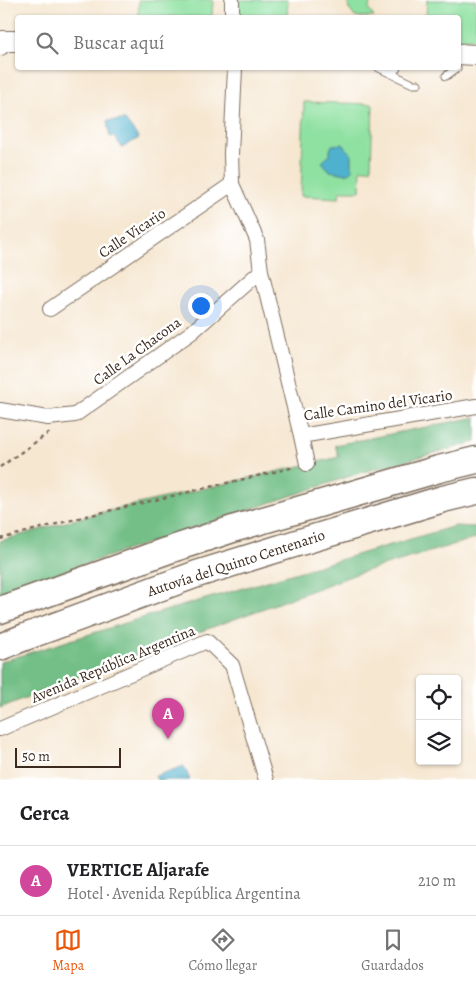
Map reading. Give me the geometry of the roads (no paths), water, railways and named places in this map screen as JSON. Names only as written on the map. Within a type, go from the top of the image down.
[{"type":"highway","name":"Autovía del Quinto Centenario","points":[[0,610],[236,528],[476,460]]},
{"type":"highway","name":"Autovía del Quinto Centenario","points":[[0,647],[33,633],[197,574],[476,491]]},
{"type":"highway","points":[[443,500],[476,502]]},
{"type":"main road","points":[[0,34],[15,34]]},
{"type":"main road","points":[[15,41],[3,41],[0,46],[15,47]]},
{"type":"street","points":[[232,0],[232,15]]},
{"type":"street","points":[[232,184],[231,154],[235,70]]},
{"type":"street","name":"Calle Camino del Vicario","points":[[232,184],[257,240],[261,272],[301,436],[476,406]]},
{"type":"street","name":"Calle Vicario","points":[[50,309],[232,184]]},
{"type":"street","name":"Calle La Chacona","points":[[0,410],[48,418],[75,415],[192,332],[261,272]]},
{"type":"street","points":[[301,436],[307,464]]},
{"type":"street","name":"Avenida República Argentina","points":[[0,729],[207,641],[232,665],[266,780]]},
{"type":"lane","points":[[385,70],[413,84],[418,84]]},
{"type":"lane","points":[[392,74],[395,70]]},
{"type":"lane","points":[[446,76],[452,70]]},
{"type":"water","points":[[125,120],[139,138],[122,148],[114,136],[110,137],[107,121]]},
{"type":"water","points":[[343,144],[352,155],[352,171],[346,174],[330,171],[322,162],[330,155],[332,145]]},
{"type":"water","points":[[184,766],[190,780],[157,780],[155,776]]},
{"type":"place","name":"VERTICE Aljarafe","points":[[168,739]]}]
